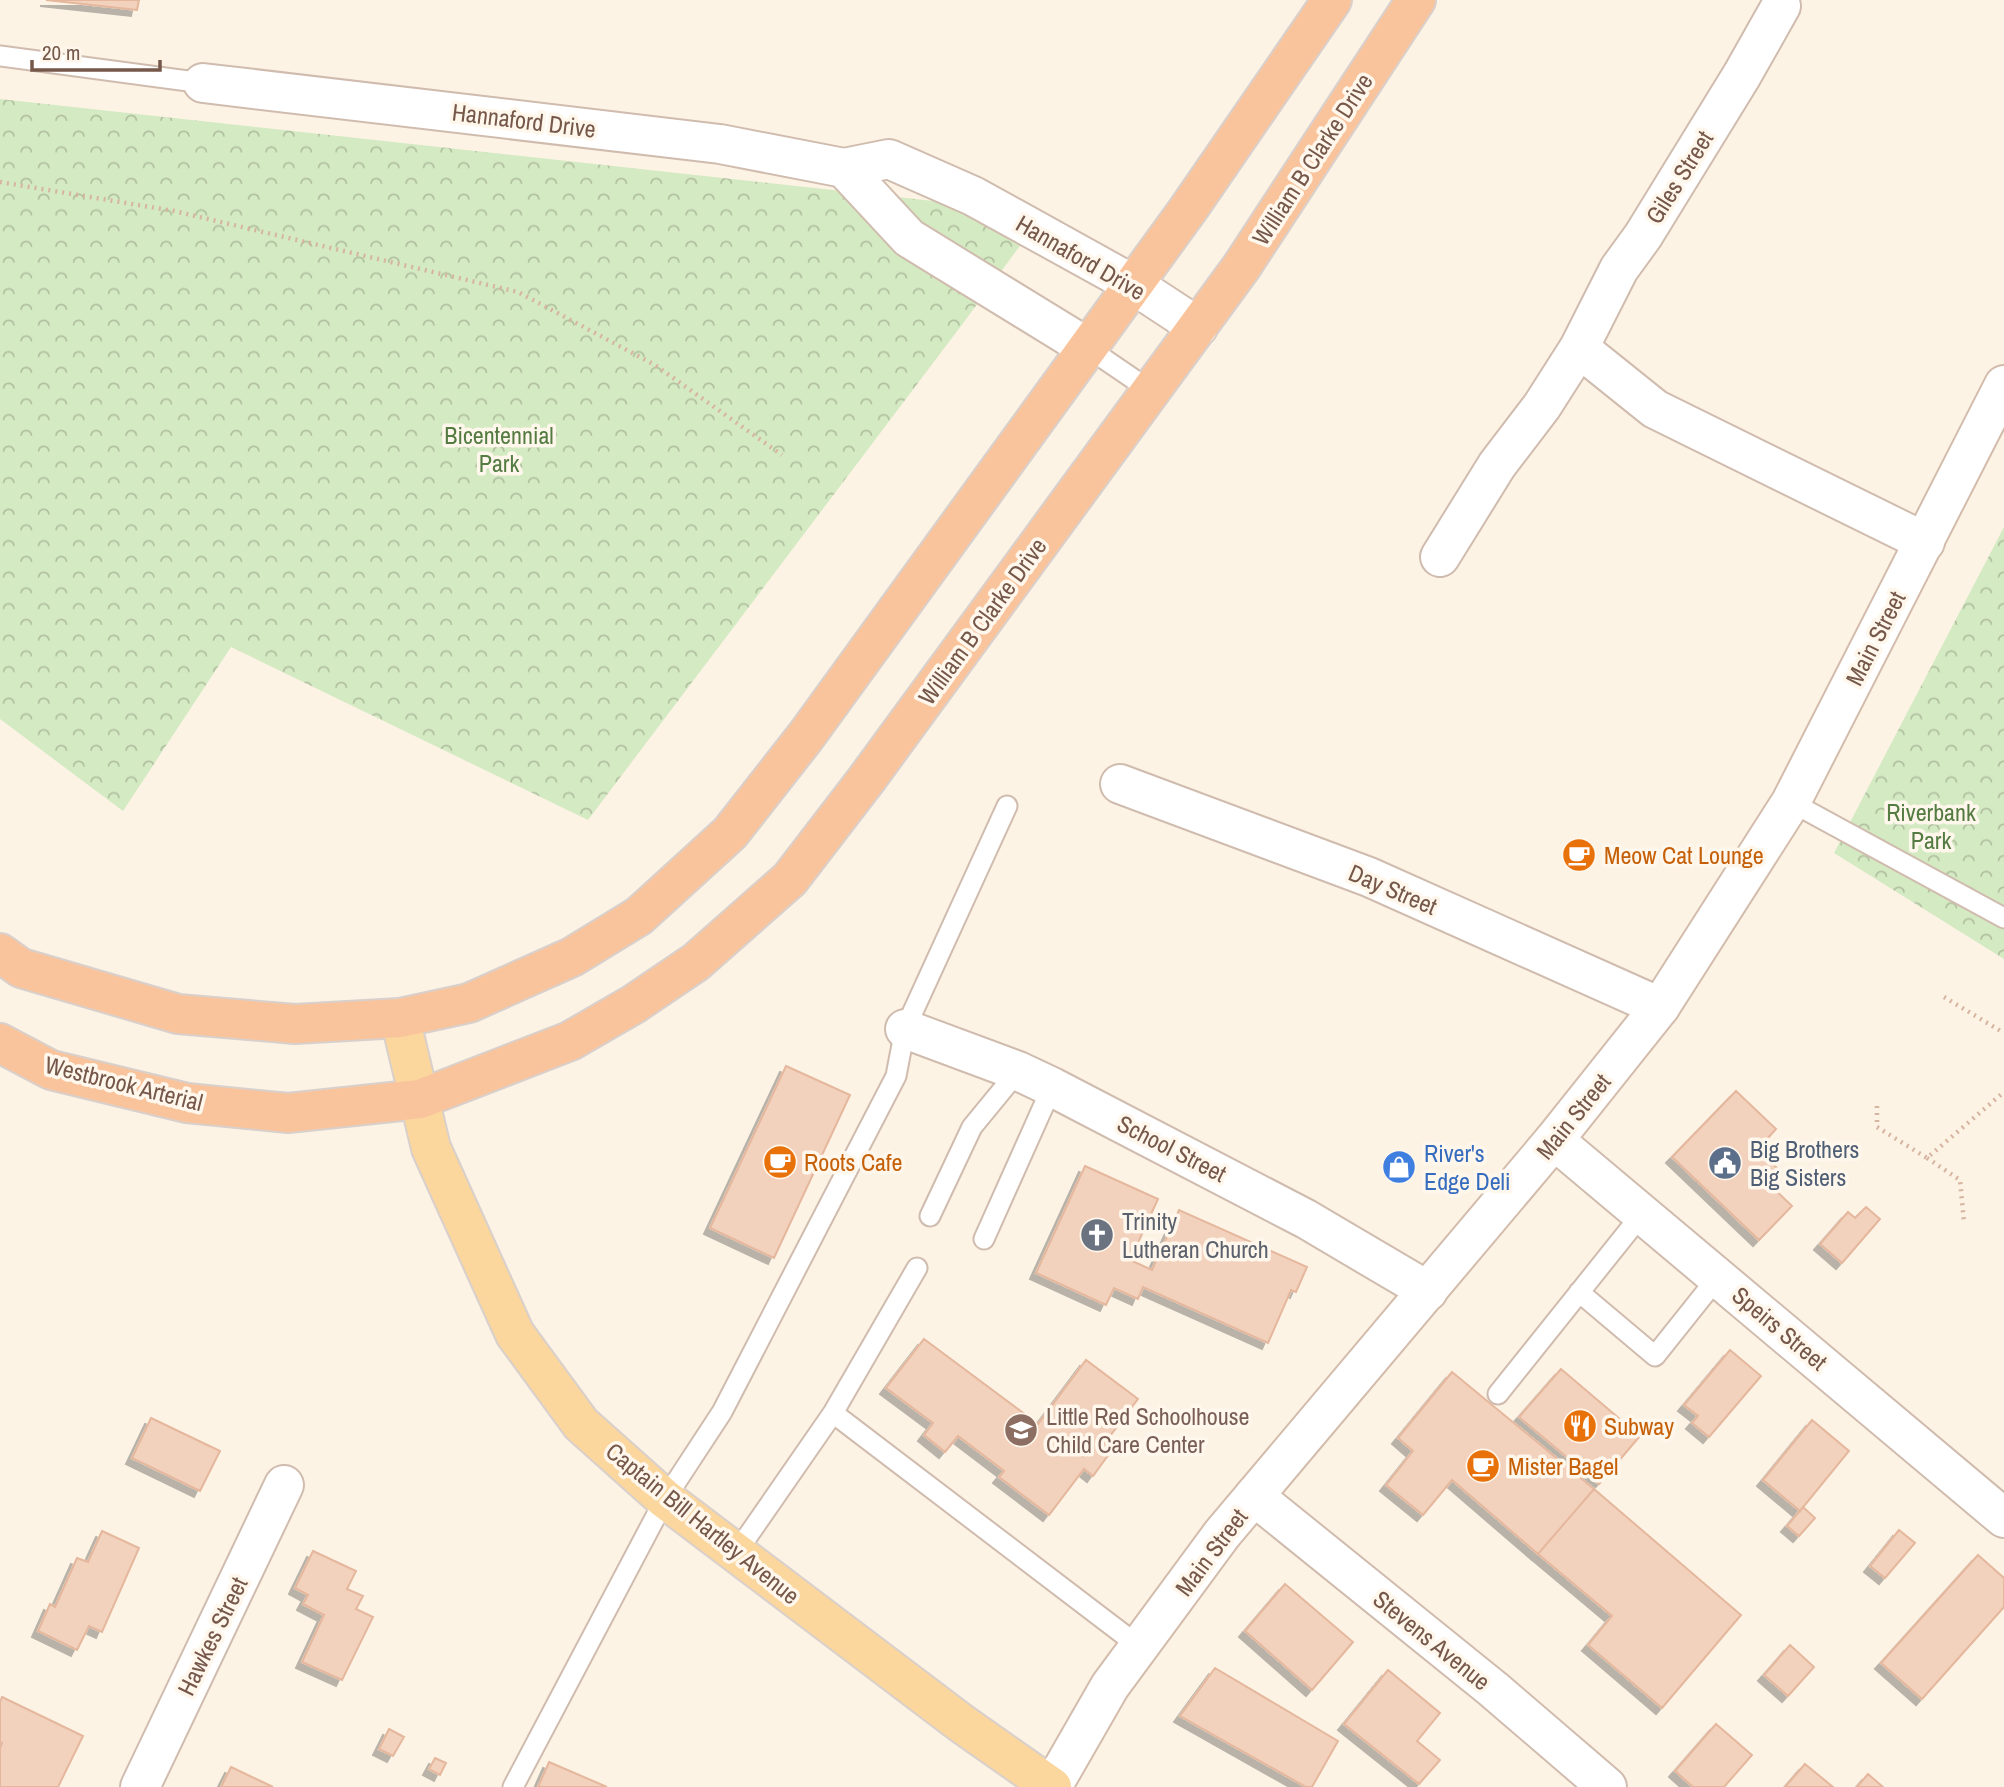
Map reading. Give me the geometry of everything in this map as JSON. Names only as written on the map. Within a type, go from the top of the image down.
[{"type":"highway","points":[[0,953],[21,968],[178,1014],[295,1024],[400,1018],[469,1003],[572,957],[639,916],[730,833],[806,736],[1134,285],[1332,0]]},
{"type":"highway","name":"William B Clarke Drive","points":[[420,1099],[570,1041],[624,1010],[696,962],[790,880],[1242,266],[1416,0]]},
{"type":"highway","name":"Westbrook Arterial","points":[[0,1043],[51,1069],[187,1103],[288,1113],[420,1099]]},
{"type":"main road","name":"Captain Bill Hartley Avenue","points":[[400,1018],[431,1148],[515,1334],[581,1424],[665,1499],[961,1723],[1052,1787]]},
{"type":"street","name":"Giles Street","points":[[1440,557],[1497,465],[1542,406],[1579,348],[1619,269],[1643,236],[1781,6]]},
{"type":"street","name":"Hannaford Drive","points":[[203,83],[720,144],[844,168],[889,159],[973,196],[1134,285],[1198,327]]},
{"type":"street","points":[[844,168],[909,238],[1088,348]]},
{"type":"street","points":[[1579,348],[1655,409],[1925,542]]},
{"type":"street","name":"Main Street","points":[[1052,1787],[1110,1686],[1222,1534],[1554,1140],[1660,1007],[1791,802],[2004,385]]},
{"type":"street","name":"Day Street","points":[[1120,784],[1368,877],[1660,1007]]},
{"type":"street","name":"School Street","points":[[905,1029],[1052,1087],[1306,1219],[1428,1291]]},
{"type":"street","name":"Speirs Street","points":[[1554,1140],[2004,1518]]},
{"type":"street","name":"Hawkes Street","points":[[139,1787],[284,1485]]},
{"type":"street","name":"Stevens Avenue","points":[[1254,1496],[1493,1689],[1607,1787]]},
{"type":"lane","points":[[0,56],[203,83]]},
{"type":"lane","points":[[1088,348],[1151,390]]},
{"type":"lane","points":[[1791,802],[2004,918]]},
{"type":"lane","points":[[513,1787],[665,1499],[722,1412],[896,1076],[905,1029],[1007,806]]},
{"type":"lane","points":[[930,1216],[972,1127],[1018,1072]]},
{"type":"lane","points":[[984,1239],[1052,1087]]},
{"type":"lane","points":[[1498,1394],[1642,1214]]},
{"type":"lane","points":[[736,1553],[834,1413],[917,1268]]},
{"type":"lane","points":[[1579,1292],[1656,1356],[1718,1277]]},
{"type":"lane","points":[[834,1413],[1140,1647]]},
{"type":"path","points":[[0,182],[174,211],[518,292],[655,365],[782,454]]},
{"type":"path","points":[[1944,997],[2004,1033]]},
{"type":"path","points":[[1927,1158],[2004,1093]]},
{"type":"path","points":[[1877,1106],[1877,1127],[1960,1180],[1964,1222]]},
{"type":"green space","name":"Bicentennial Park","points":[[0,99],[1044,213],[588,820],[231,647],[123,811],[0,719]]},
{"type":"green space","name":"Riverbank Park","points":[[2004,527],[2004,959],[1834,853]]},
{"type":"building","points":[[46,0],[139,0],[137,10]]},
{"type":"building","name":"Roots Cafe","points":[[786,1066],[850,1095],[774,1258],[710,1228]]},
{"type":"building","name":"Big Brothers Big Sisters","points":[[1736,1091],[1776,1129],[1758,1149],[1778,1169],[1767,1182],[1792,1206],[1759,1240],[1672,1157]]},
{"type":"building","name":"Trinity Lutheran Church","points":[[1085,1166],[1158,1199],[1130,1260],[1152,1270],[1179,1210],[1307,1267],[1296,1292],[1291,1290],[1268,1343],[1143,1287],[1138,1299],[1114,1288],[1106,1305],[1036,1273]]},
{"type":"building","points":[[1866,1207],[1880,1219],[1842,1263],[1820,1244],[1848,1212],[1855,1218]]},
{"type":"building","name":"Little Red Schoolhouse Child Care Center","points":[[924,1339],[1038,1424],[1086,1360],[1138,1399],[1104,1444],[1112,1450],[1093,1476],[1084,1469],[1049,1515],[999,1477],[1004,1471],[958,1436],[945,1452],[924,1435],[933,1423],[886,1388]]},
{"type":"building","points":[[1730,1350],[1761,1376],[1709,1437],[1692,1423],[1698,1416],[1684,1405]]},
{"type":"building","name":"Subway","points":[[1561,1369],[1640,1436],[1599,1484],[1519,1417]]},
{"type":"building","name":"Mister Bagel","points":[[1452,1372],[1594,1489],[1538,1554],[1452,1480],[1423,1515],[1386,1485],[1413,1451],[1398,1438]]},
{"type":"building","points":[[151,1418],[220,1451],[200,1491],[132,1458]]},
{"type":"building","points":[[1812,1420],[1849,1451],[1800,1511],[1763,1480]]},
{"type":"building","points":[[1594,1489],[1741,1615],[1662,1708],[1588,1645],[1612,1616],[1538,1554]]},
{"type":"building","points":[[1803,1507],[1815,1518],[1799,1536],[1787,1526]]},
{"type":"building","points":[[1899,1530],[1915,1543],[1885,1578],[1870,1566]]},
{"type":"building","points":[[102,1531],[139,1548],[102,1632],[89,1626],[77,1650],[38,1631],[50,1604],[55,1607],[77,1558],[88,1562]]},
{"type":"building","points":[[313,1551],[356,1571],[347,1589],[363,1596],[356,1609],[373,1617],[342,1680],[302,1662],[324,1615],[303,1604],[308,1595],[295,1588]]},
{"type":"building","points":[[1978,1555],[2004,1578],[2004,1607],[1922,1699],[1881,1663]]},
{"type":"building","points":[[1285,1584],[1353,1642],[1312,1690],[1245,1631]]},
{"type":"building","points":[[1790,1645],[1814,1667],[1788,1696],[1764,1675]]},
{"type":"building","points":[[1215,1668],[1338,1741],[1312,1787],[1306,1787],[1180,1716]]},
{"type":"building","points":[[1388,1670],[1440,1713],[1417,1741],[1440,1760],[1419,1784],[1344,1724]]},
{"type":"building","points":[[2,1697],[83,1736],[58,1787],[0,1787]]},
{"type":"building","points":[[1716,1724],[1752,1755],[1724,1787],[1693,1787],[1675,1771]]},
{"type":"building","points":[[389,1729],[404,1737],[393,1756],[379,1749]]},
{"type":"building","points":[[435,1758],[446,1763],[440,1775],[429,1769]]},
{"type":"building","points":[[549,1762],[607,1787],[538,1787]]},
{"type":"building","points":[[1805,1764],[1833,1787],[1785,1787]]},
{"type":"building","points":[[231,1767],[273,1787],[221,1787]]},
{"type":"building","points":[[1868,1774],[1883,1787],[1857,1787]]},
{"type":"place","name":"Meow Cat Lounge","points":[[1579,855]]},
{"type":"place","name":"Roots Cafe","points":[[780,1162]]},
{"type":"place","name":"Big Brothers Big Sisters","points":[[1725,1163]]},
{"type":"place","name":"River's Edge Deli","points":[[1399,1167]]},
{"type":"place","name":"Trinity Lutheran Church","points":[[1097,1235]]},
{"type":"place","name":"Subway","points":[[1580,1426]]},
{"type":"place","name":"Little Red Schoolhouse Child Care Center","points":[[1021,1430]]},
{"type":"place","name":"Mister Bagel","points":[[1483,1466]]}]
